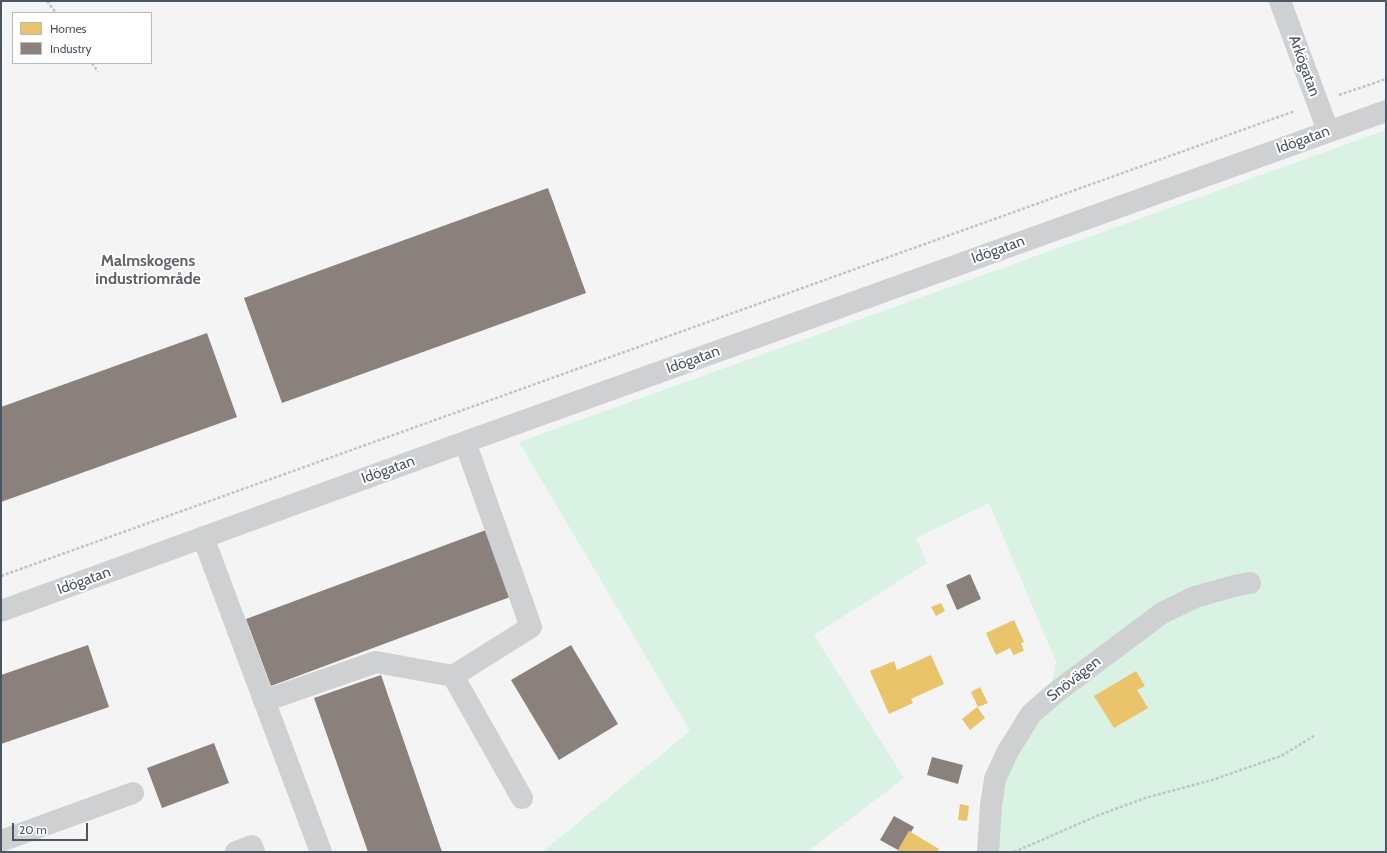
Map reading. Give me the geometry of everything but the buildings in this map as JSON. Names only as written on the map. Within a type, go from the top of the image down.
[{"type":"street","name":"Arkögatan","points":[[1280,1],[1328,131]]},
{"type":"street","name":"Idögatan","points":[[1,611],[465,442],[1386,111]]},
{"type":"street","points":[[264,701],[376,662],[453,676],[531,626],[465,442]]},
{"type":"street","points":[[203,537],[321,852]]},
{"type":"street","name":"Snövägen","points":[[988,852],[991,806],[995,779],[1008,751],[1032,714],[1055,693],[1162,613],[1195,597],[1234,586],[1250,584]]},
{"type":"street","points":[[453,676],[522,798]]},
{"type":"street","points":[[1,841],[133,793]]},
{"type":"street","points":[[236,852],[252,846],[254,852]]},
{"type":"path","points":[[47,1],[55,12]]},
{"type":"path","points":[[93,64],[98,72]]},
{"type":"path","points":[[1,576],[1386,79]]},
{"type":"path","points":[[1014,852],[1099,815],[1145,798],[1212,780],[1281,756],[1314,736]]},
{"type":"green space","points":[[1386,130],[1386,852],[997,852],[1000,794],[1010,767],[1032,728],[1046,716],[1056,662],[989,503],[916,538],[927,563],[814,635],[904,778],[807,852],[542,852],[690,731],[519,442]]},
{"type":"district","name":"Malmskogens industriområde","points":[[148,270]]}]
